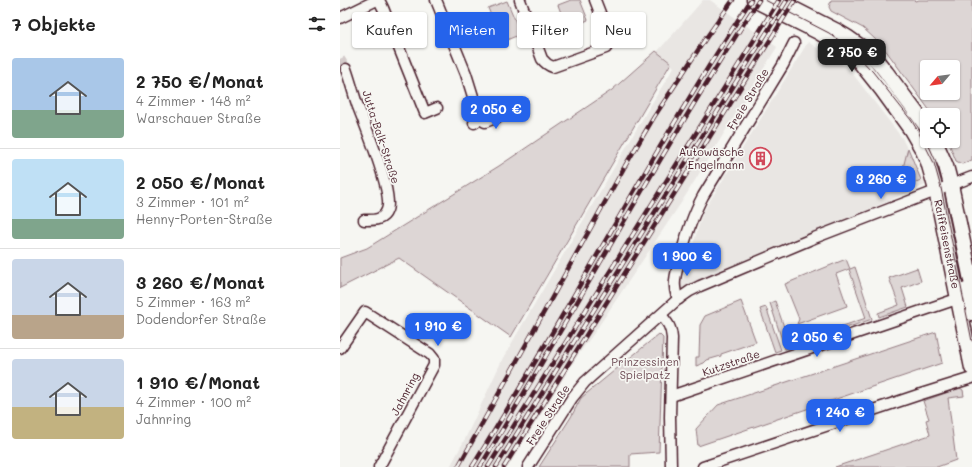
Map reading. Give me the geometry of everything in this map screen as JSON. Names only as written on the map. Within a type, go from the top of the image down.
[{"type":"main road","points":[[754,0],[824,36],[847,50],[858,60],[912,130],[928,162],[944,187]]},
{"type":"main road","points":[[776,0],[842,34],[864,49],[878,62],[920,118]]},
{"type":"main road","points":[[937,148],[946,166],[944,187],[972,313]]},
{"type":"main road","name":"Raiffeisenstraße","points":[[944,187],[972,285]]},
{"type":"main road","name":"Raiffeisenstraße","points":[[944,187],[958,300],[972,368]]},
{"type":"street","points":[[340,18],[378,0],[383,8],[426,113],[437,108]]},
{"type":"street","points":[[436,0],[466,74],[477,121],[485,122],[516,110]]},
{"type":"street","points":[[520,0],[542,59],[548,66],[553,67],[608,46],[610,40],[609,36],[595,0]]},
{"type":"street","name":"Freie Straße","points":[[679,299],[676,295],[674,287],[689,226],[706,191],[783,66],[794,43]]},
{"type":"street","name":"Jutta-Balk-Straße","points":[[346,69],[377,156],[388,200],[388,209],[383,216],[377,220],[364,220]]},
{"type":"street","name":"Freie Straße","points":[[528,467],[572,398],[585,382],[679,299],[700,286],[814,238],[972,177]]},
{"type":"street","name":"Kutzstraße","points":[[671,396],[948,302],[958,300]]},
{"type":"street","name":"Jahnring","points":[[340,348],[365,312],[430,354],[434,359],[434,365],[379,467]]},
{"type":"street","points":[[661,315],[671,329],[672,338],[670,417],[671,467]]},
{"type":"street","points":[[703,467],[972,378]]},
{"type":"shaded area","points":[[703,0],[710,0],[777,47],[681,203],[578,355],[508,467],[450,467],[466,437],[503,358],[674,67],[657,52]]},
{"type":"shaded area","points":[[808,42],[849,69],[902,138],[925,185],[678,293],[703,212]]},
{"type":"green space","points":[[571,0],[580,0],[588,20],[583,22],[583,12],[561,12],[558,5]]},
{"type":"green space","points":[[831,0],[972,0],[972,160],[962,164],[956,161],[951,148],[960,148],[960,108],[928,108],[922,100],[960,100],[960,60],[920,60],[920,97],[887,52],[876,40],[863,28],[831,11],[829,7]]},
{"type":"green space","points":[[507,1],[517,25],[517,36],[509,39],[509,12],[490,12],[488,8]]},
{"type":"green space","points":[[656,51],[671,63],[511,337],[399,258],[340,288],[340,258],[367,248],[499,166],[612,90]]},
{"type":"green space","points":[[908,148],[921,180],[901,188],[899,184]]},
{"type":"green space","points":[[846,259],[850,269],[855,267],[872,319],[785,349],[770,303],[775,301],[790,344],[866,318],[849,269],[836,274],[847,306],[797,324],[799,319],[785,284]]},
{"type":"green space","points":[[917,268],[921,281],[902,288],[908,307],[879,317],[878,313],[899,305],[889,278]]},
{"type":"green space","points":[[741,301],[756,342],[721,354],[721,356],[707,360],[696,366],[696,357],[699,357],[700,325],[705,316]]},
{"type":"green space","points":[[766,307],[781,350],[775,352],[760,309]]},
{"type":"green space","points":[[936,332],[942,363],[698,446],[696,429],[718,405]]},
{"type":"green space","name":"Prinzessinen Spielpatz","points":[[659,334],[663,338],[659,452],[630,454],[630,467],[539,467],[571,417],[581,398]]},
{"type":"green space","points":[[960,388],[963,390],[964,396],[948,398],[956,460],[937,467],[835,467],[930,435],[926,420],[929,419],[923,401]]},
{"type":"tunnel","points":[[340,59],[346,69]]},
{"type":"tram line","points":[[765,0],[829,33],[852,50],[873,72],[918,131],[934,163],[941,188],[972,341]]},
{"type":"railway","points":[[458,467],[625,166],[654,117],[733,0]]},
{"type":"railway","points":[[472,467],[679,115],[751,0]]},
{"type":"railway","points":[[480,467],[687,115],[759,0]]},
{"type":"railway","points":[[488,467],[779,0]]},
{"type":"railway","points":[[496,467],[787,0]]},
{"type":"railway","points":[[504,467],[795,0]]},
{"type":"place","name":"Autowäsche Engelmann","points":[[760,158]]}]
